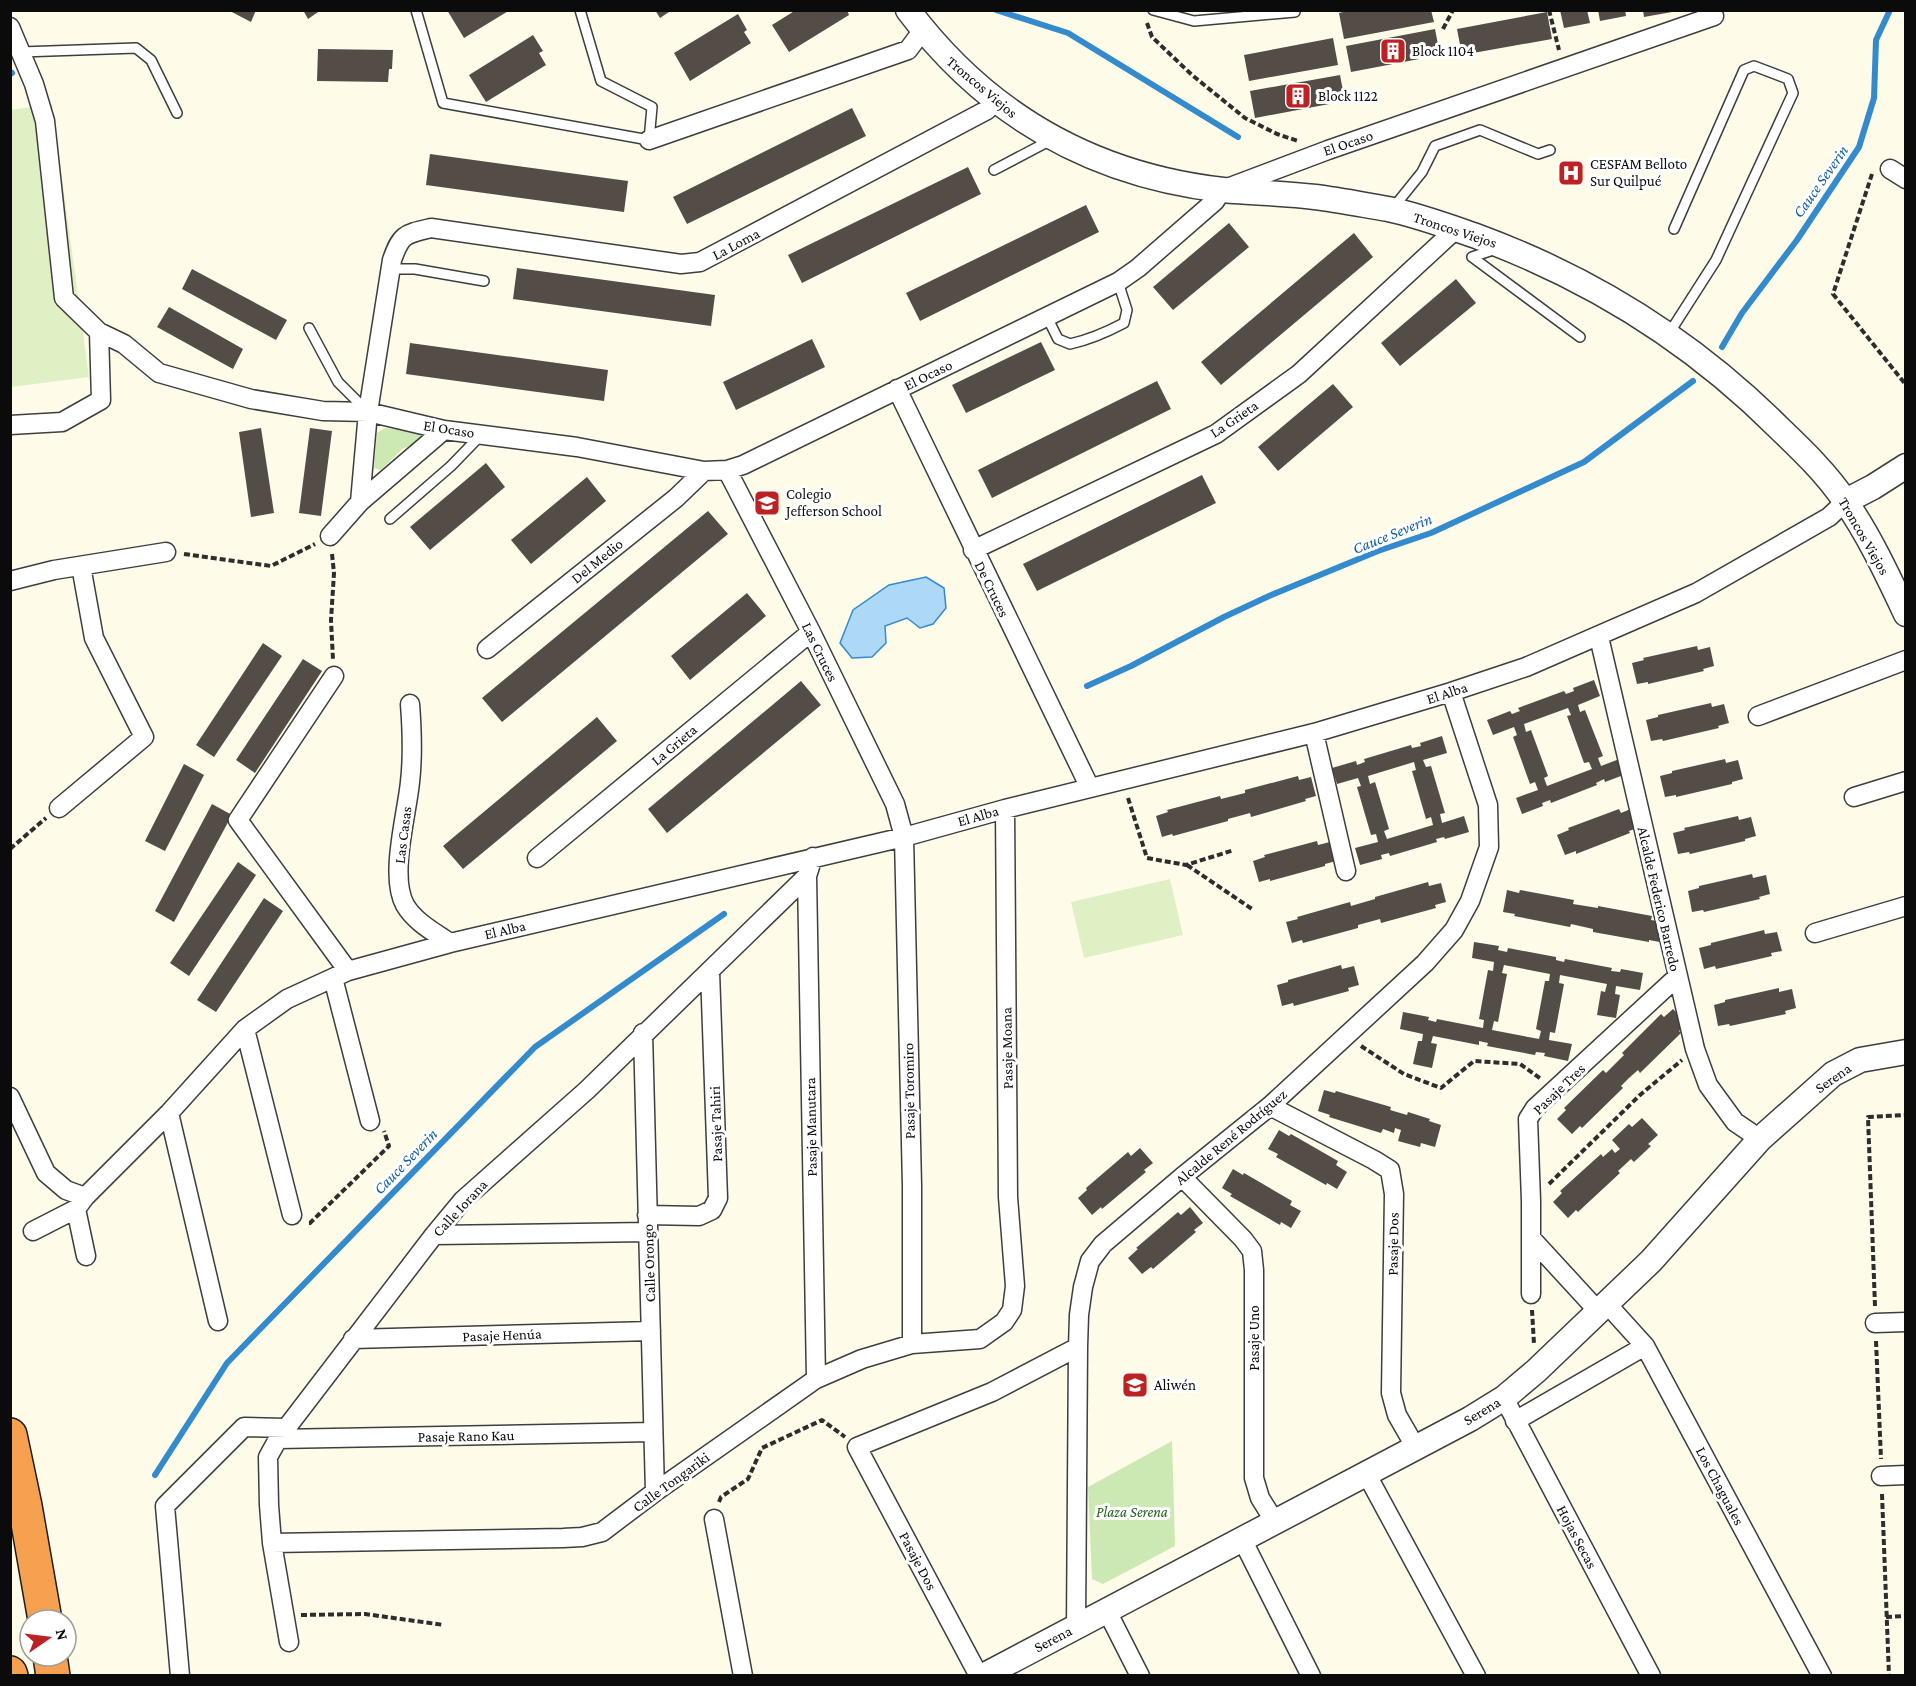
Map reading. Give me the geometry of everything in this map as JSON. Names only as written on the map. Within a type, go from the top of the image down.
[{"type":"highway","points":[[10,1436],[43,1608]]},
{"type":"street","name":"Troncos Viejos","points":[[908,10],[944,56],[994,100],[1053,139],[1118,167],[1152,177],[1222,190],[1314,197],[1391,210],[1456,229],[1504,247],[1596,290],[1668,334],[1723,376],[1797,445],[1846,501],[1887,573],[1905,614]]},
{"type":"street","name":"El Ocaso","points":[[10,27],[45,121],[64,298],[99,332],[124,344],[159,373],[251,399],[323,411],[368,412],[444,430],[577,447],[704,471],[727,470],[743,465],[1118,282],[1138,268],[1215,201],[1222,190],[1328,150],[1714,16]]},
{"type":"street","points":[[649,140],[908,50],[923,30]]},
{"type":"street","name":"La Loma","points":[[392,265],[397,246],[407,234],[431,228],[681,264],[700,262],[987,110],[994,100]]},
{"type":"street","name":"La Grieta","points":[[973,549],[1216,434],[1299,374],[1456,229]]},
{"type":"street","points":[[360,502],[368,412],[392,265]]},
{"type":"street","points":[[10,425],[62,422],[101,400],[99,332]]},
{"type":"street","name":"De Cruces","points":[[897,389],[1090,788]]},
{"type":"street","points":[[330,536],[360,502],[444,430]]},
{"type":"street","name":"El Alba","points":[[33,1231],[81,1203],[169,1113],[245,1029],[286,999],[341,975],[450,943],[904,837],[1005,809],[1314,733],[1451,692],[1526,667],[1696,593],[1829,517],[1846,501],[1874,487],[1905,466]]},
{"type":"street","name":"Las Cruces","points":[[727,470],[811,632],[895,804],[904,837]]},
{"type":"street","name":"Del Medio","points":[[487,649],[676,498],[704,471]]},
{"type":"street","points":[[10,581],[166,552]]},
{"type":"street","points":[[59,808],[144,737],[94,638],[81,566]]},
{"type":"street","name":"La Grieta","points":[[537,858],[811,632]]},
{"type":"street","name":"Alcalde Federico Barredo","points":[[1599,637],[1695,1049],[1708,1085],[1735,1122],[1760,1139]]},
{"type":"street","points":[[1758,716],[1905,660]]},
{"type":"street","points":[[334,676],[238,820],[341,975],[370,1121]]},
{"type":"street","name":"Alcalde René Rodríguez","points":[[1076,1627],[1079,1315],[1090,1261],[1103,1244],[1270,1106],[1425,963],[1454,930],[1470,901],[1489,847],[1488,805],[1451,692]]},
{"type":"street","name":"Las Casas","points":[[410,704],[411,781],[398,878],[404,904],[419,922],[450,943]]},
{"type":"street","points":[[1314,733],[1346,871]]},
{"type":"street","points":[[1854,797],[1905,781]]},
{"type":"street","name":"Pasaje Moana","points":[[1005,809],[1008,1197],[1015,1286]]},
{"type":"street","name":"Pasaje Toromiro","points":[[904,837],[912,1186],[912,1344]]},
{"type":"street","name":"Calle Iorana","points":[[289,1642],[272,1543],[268,1457],[282,1434],[353,1339],[463,1200],[587,1089],[807,876],[813,857]]},
{"type":"street","name":"Pasaje Manutara","points":[[807,876],[816,1379]]},
{"type":"street","points":[[1815,933],[1905,906]]},
{"type":"street","name":"Pasaje Tahiri","points":[[434,1235],[648,1224],[699,1216],[712,1210],[718,1198],[710,971]]},
{"type":"street","name":"Pasaje Tres","points":[[1532,1294],[1528,1119],[1535,1108],[1677,977]]},
{"type":"street","points":[[245,1029],[292,1215]]},
{"type":"street","name":"Calle Orongo","points":[[643,1034],[655,1492]]},
{"type":"street","name":"Serena","points":[[981,1676],[1416,1448],[1504,1398],[1536,1371],[1651,1261],[1760,1139],[1833,1074],[1860,1059],[1905,1053]]},
{"type":"street","points":[[10,1096],[46,1173],[81,1203],[86,1256]]},
{"type":"street","name":"Pasaje Dos","points":[[1270,1106],[1390,1170],[1394,1194],[1391,1393],[1397,1415],[1416,1448]]},
{"type":"street","points":[[169,1113],[218,1321]]},
{"type":"street","name":"Pasaje Uno","points":[[1182,1177],[1252,1251],[1254,1270],[1254,1478],[1260,1498],[1275,1522]]},
{"type":"street","points":[[1531,1238],[1602,1307]]},
{"type":"street","name":"Calle Tongariki","points":[[272,1543],[582,1537],[602,1532],[816,1379],[862,1359],[912,1344],[980,1339],[1004,1322],[1012,1310],[1015,1286]]},
{"type":"street","name":"Los Chaguales","points":[[1602,1307],[1645,1346],[1822,1676]]},
{"type":"street","points":[[1875,1323],[1905,1322]]},
{"type":"street","name":"Pasaje Henúa","points":[[353,1339],[651,1331]]},
{"type":"street","name":"Serena","points":[[1515,1421],[1645,1346]]},
{"type":"street","points":[[857,1447],[992,1392],[1078,1347]]},
{"type":"street","name":"Hojas Secas","points":[[1504,1398],[1651,1676]]},
{"type":"street","name":"Pasaje Rano Kau","points":[[180,1676],[165,1506],[244,1426],[282,1434],[653,1432]]},
{"type":"street","name":"Pasaje Dos","points":[[857,1447],[981,1676]]},
{"type":"street","points":[[1366,1473],[1476,1676]]},
{"type":"street","points":[[1881,1476],[1905,1475]]},
{"type":"street","points":[[714,1519],[742,1676]]},
{"type":"street","points":[[1242,1539],[1311,1676]]},
{"type":"street","points":[[1107,1611],[1140,1676]]},
{"type":"lane","points":[[416,10],[443,103],[649,140],[652,107],[601,81],[580,10]]},
{"type":"lane","points":[[1153,10],[1194,21],[1295,12]]},
{"type":"lane","points":[[21,52],[136,48],[151,60],[177,113]]},
{"type":"lane","points":[[1668,334],[1716,260],[1793,93],[1788,79],[1754,66],[1744,70],[1674,230]]},
{"type":"lane","points":[[1391,210],[1422,172],[1435,146],[1480,130],[1538,154],[1550,150]]},
{"type":"lane","points":[[994,170],[1053,139]]},
{"type":"lane","points":[[1504,247],[1472,257],[1580,337]]},
{"type":"lane","points":[[392,265],[483,281]]},
{"type":"lane","points":[[1047,317],[1058,339],[1070,344],[1083,341],[1124,323],[1127,310],[1118,282]]},
{"type":"lane","points":[[309,328],[338,382],[368,412]]},
{"type":"lane","points":[[390,519],[452,466],[482,434]]},
{"type":"path","points":[[1443,29],[1453,10]]},
{"type":"path","points":[[1548,10],[1563,68]]},
{"type":"path","points":[[1146,19],[1152,37],[1192,75],[1245,118],[1277,134],[1328,150]]},
{"type":"path","points":[[1898,174],[1871,174],[1833,294],[1905,385]]},
{"type":"path","points":[[166,552],[271,566],[330,536],[334,573],[331,621],[334,676]]},
{"type":"path","points":[[1123,780],[1148,858],[1186,865],[1252,909]]},
{"type":"path","points":[[10,849],[59,808]]},
{"type":"path","points":[[1186,865],[1234,850]]},
{"type":"path","points":[[1346,1036],[1404,1074],[1441,1088],[1474,1061],[1520,1064],[1556,1091]]},
{"type":"path","points":[[1531,1201],[1640,1095],[1695,1049]]},
{"type":"path","points":[[1889,1676],[1868,1117],[1905,1115]]},
{"type":"path","points":[[292,1215],[310,1223],[388,1146],[382,1125],[370,1121]]},
{"type":"path","points":[[1532,1294],[1536,1371]]},
{"type":"path","points":[[714,1519],[721,1497],[748,1479],[762,1448],[822,1420],[857,1447]]},
{"type":"path","points":[[284,1615],[365,1614],[444,1625]]},
{"type":"path","points":[[1886,1617],[1905,1616]]},
{"type":"green space","points":[[52,104],[89,377],[11,387],[10,110]]},
{"type":"green space","points":[[385,428],[421,432],[421,442],[402,449],[381,470],[374,468],[377,433]]},
{"type":"green space","points":[[1170,879],[1183,935],[1084,958],[1071,902]]},
{"type":"green space","name":"Plaza Serena","points":[[1172,1441],[1175,1546],[1103,1584],[1092,1579],[1088,1487]]},
{"type":"water","points":[[926,577],[944,588],[946,608],[933,624],[920,628],[907,618],[885,626],[886,643],[872,657],[852,658],[840,643],[853,610],[889,585]]},
{"type":"building","points":[[228,10],[256,10],[251,22]]},
{"type":"building","points":[[303,10],[321,10],[308,19]]},
{"type":"building","points":[[447,10],[510,10],[464,38]]},
{"type":"building","points":[[655,10],[672,10],[660,18]]},
{"type":"building","points":[[796,10],[847,10],[849,15],[789,52],[772,25]]},
{"type":"building","points":[[1352,10],[1431,10],[1434,22],[1344,39],[1339,13]]},
{"type":"building","points":[[1560,10],[1587,10],[1590,23],[1564,28]]},
{"type":"building","points":[[1598,10],[1625,10],[1626,16],[1600,21]]},
{"type":"building","points":[[1643,10],[1672,10],[1672,12],[1644,17]]},
{"type":"building","points":[[1547,12],[1552,39],[1462,55],[1457,29]]},
{"type":"building","points":[[738,14],[747,30],[744,32],[751,43],[690,81],[674,53]]},
{"type":"building","name":"Block 1104","points":[[1435,29],[1440,55],[1351,72],[1346,46]]},
{"type":"building","points":[[533,35],[543,51],[539,53],[546,65],[486,102],[469,75]]},
{"type":"building","points":[[1333,38],[1338,65],[1249,81],[1244,55]]},
{"type":"building","points":[[318,49],[393,50],[392,69],[389,69],[388,82],[317,81]]},
{"type":"building","name":"Block 1122","points":[[1340,75],[1345,101],[1255,118],[1250,91]]},
{"type":"building","points":[[852,108],[866,136],[687,224],[673,197]]},
{"type":"building","points":[[430,154],[628,181],[624,212],[426,185]]},
{"type":"building","points":[[968,167],[981,194],[802,283],[788,255]]},
{"type":"building","points":[[1086,205],[1099,232],[920,321],[906,293]]},
{"type":"building","points":[[1229,223],[1249,247],[1173,310],[1153,287]]},
{"type":"building","points":[[1354,233],[1373,257],[1221,385],[1201,362]]},
{"type":"building","points":[[517,268],[715,295],[711,326],[513,299]]},
{"type":"building","points":[[192,269],[287,320],[276,340],[182,289]]},
{"type":"building","points":[[1456,279],[1476,303],[1400,366],[1381,343]]},
{"type":"building","points":[[169,307],[243,349],[233,369],[157,327]]},
{"type":"building","points":[[812,339],[825,367],[736,410],[723,382]]},
{"type":"building","points":[[1041,342],[1055,370],[966,413],[952,385]]},
{"type":"building","points":[[410,343],[608,370],[604,401],[406,374]]},
{"type":"building","points":[[1157,381],[1171,409],[992,498],[978,470]]},
{"type":"building","points":[[1333,384],[1353,407],[1278,471],[1258,447]]},
{"type":"building","points":[[261,428],[274,513],[251,517],[239,432]]},
{"type":"building","points":[[310,428],[332,431],[321,516],[299,513]]},
{"type":"building","points":[[486,463],[505,487],[430,550],[410,527]]},
{"type":"building","points":[[1202,475],[1216,503],[1037,591],[1023,564]]},
{"type":"building","points":[[587,477],[606,501],[531,564],[511,540]]},
{"type":"building","points":[[708,511],[728,534],[502,722],[482,698]]},
{"type":"building","points":[[747,593],[766,616],[690,680],[671,656]]},
{"type":"building","points":[[263,643],[282,656],[214,757],[196,745]]},
{"type":"building","points":[[1697,646],[1698,650],[1710,647],[1714,666],[1703,669],[1704,671],[1648,684],[1648,682],[1637,684],[1632,663],[1644,660],[1643,658]]},
{"type":"building","points":[[303,659],[322,671],[255,773],[236,760]]},
{"type":"building","points":[[1594,680],[1600,696],[1578,705],[1580,712],[1585,710],[1603,756],[1598,758],[1601,766],[1622,758],[1629,773],[1605,782],[1604,779],[1596,783],[1597,785],[1551,803],[1550,800],[1542,803],[1543,806],[1522,814],[1516,798],[1538,790],[1535,782],[1530,784],[1513,737],[1517,735],[1514,727],[1493,735],[1487,720],[1510,711],[1512,714],[1520,711],[1518,708],[1564,691],[1566,694],[1574,691],[1573,688]],"holes":[[[1568,708],[1571,715],[1567,716],[1584,763],[1589,762],[1592,769],[1547,786],[1544,778],[1548,776],[1531,730],[1526,732],[1524,724]]]},
{"type":"building","points":[[801,681],[821,705],[667,833],[648,809]]},
{"type":"building","points":[[1711,703],[1712,707],[1724,704],[1729,723],[1718,726],[1719,728],[1663,741],[1662,739],[1651,741],[1646,720],[1658,717],[1658,715]]},
{"type":"building","points":[[597,717],[617,741],[463,869],[443,846]]},
{"type":"building","points":[[1442,736],[1447,753],[1423,760],[1426,767],[1431,766],[1445,813],[1440,814],[1442,823],[1464,816],[1469,832],[1445,839],[1444,837],[1436,839],[1437,842],[1390,856],[1389,853],[1381,855],[1382,859],[1360,865],[1355,848],[1378,842],[1376,834],[1371,835],[1357,787],[1361,786],[1358,778],[1337,784],[1332,768],[1356,761],[1357,765],[1365,762],[1364,759],[1411,745],[1412,748],[1421,746],[1420,743]],"holes":[[[1414,762],[1416,770],[1412,771],[1426,819],[1431,817],[1433,825],[1387,839],[1384,831],[1389,829],[1375,782],[1370,784],[1368,776]]]},
{"type":"building","points":[[1725,759],[1726,763],[1738,760],[1743,779],[1732,782],[1732,784],[1676,797],[1676,795],[1665,797],[1660,776],[1672,773],[1672,771]]},
{"type":"building","points":[[184,764],[204,775],[165,851],[145,841]]},
{"type":"building","points":[[1298,776],[1299,780],[1311,777],[1316,796],[1251,817],[1250,813],[1173,836],[1172,834],[1162,837],[1156,816],[1168,812],[1167,810],[1220,796],[1221,799],[1245,793],[1245,790]]},
{"type":"building","points":[[212,804],[232,815],[174,922],[155,911]]},
{"type":"building","points":[[1633,808],[1640,827],[1576,854],[1576,851],[1565,855],[1557,835],[1569,830],[1568,828],[1619,809],[1621,813]]},
{"type":"building","points":[[1738,816],[1739,820],[1751,817],[1756,836],[1745,839],[1745,841],[1690,854],[1689,852],[1678,854],[1673,833],[1685,830],[1684,828]]},
{"type":"building","points":[[1317,841],[1318,845],[1330,842],[1336,861],[1270,881],[1270,879],[1259,882],[1253,861],[1265,857],[1264,855]]},
{"type":"building","points":[[238,862],[256,875],[189,976],[170,963]]},
{"type":"building","points":[[1752,874],[1753,878],[1766,875],[1770,894],[1759,897],[1760,899],[1704,912],[1703,910],[1692,912],[1688,891],[1699,888],[1699,886]]},
{"type":"building","points":[[1428,882],[1429,886],[1441,883],[1446,902],[1435,905],[1436,908],[1381,923],[1380,919],[1358,925],[1358,928],[1303,943],[1302,940],[1292,943],[1286,922],[1298,919],[1297,917],[1350,902],[1351,906]]},
{"type":"building","points":[[1507,890],[1519,893],[1520,890],[1574,900],[1573,904],[1652,916],[1651,920],[1664,922],[1660,942],[1593,932],[1593,929],[1571,924],[1570,927],[1514,916],[1515,914],[1503,912]]},
{"type":"building","points":[[264,898],[283,911],[216,1012],[197,1000]]},
{"type":"building","points":[[1764,930],[1765,934],[1777,932],[1782,951],[1771,953],[1772,956],[1716,969],[1715,966],[1704,969],[1699,948]]},
{"type":"building","points":[[1474,942],[1499,946],[1498,950],[1507,952],[1508,948],[1556,957],[1556,960],[1564,962],[1565,959],[1612,968],[1611,971],[1620,972],[1621,969],[1643,973],[1640,990],[1616,986],[1615,994],[1620,995],[1616,1018],[1597,1015],[1601,991],[1605,992],[1607,984],[1560,975],[1559,983],[1564,984],[1555,1033],[1550,1032],[1549,1040],[1572,1044],[1568,1061],[1544,1056],[1545,1053],[1536,1052],[1535,1055],[1487,1046],[1488,1043],[1479,1041],[1479,1045],[1433,1036],[1431,1043],[1437,1044],[1432,1068],[1413,1064],[1418,1041],[1422,1041],[1423,1034],[1400,1029],[1403,1012],[1429,1017],[1428,1020],[1436,1022],[1437,1019],[1483,1028],[1484,1020],[1479,1019],[1488,970],[1493,971],[1494,962],[1472,958]],"holes":[[[1504,965],[1550,974],[1549,981],[1545,981],[1536,1029],[1541,1031],[1539,1039],[1492,1030],[1494,1021],[1498,1022],[1507,974],[1502,973]]]},
{"type":"building","points":[[1341,965],[1342,969],[1354,966],[1359,985],[1348,988],[1349,991],[1294,1006],[1293,1003],[1282,1006],[1277,985]]},
{"type":"building","points":[[1779,988],[1779,992],[1792,989],[1796,1008],[1785,1011],[1786,1014],[1730,1026],[1729,1024],[1718,1026],[1714,1005],[1725,1002],[1725,1000]]},
{"type":"building","points":[[1673,1009],[1687,1023],[1679,1031],[1681,1033],[1640,1073],[1638,1070],[1629,1078],[1621,1086],[1623,1088],[1582,1128],[1580,1126],[1572,1134],[1557,1119],[1566,1110],[1564,1108],[1603,1070],[1606,1073],[1624,1055],[1622,1053],[1661,1014],[1664,1017]]},
{"type":"building","points":[[1324,1090],[1335,1093],[1336,1091],[1391,1107],[1390,1110],[1407,1115],[1408,1112],[1430,1119],[1429,1121],[1441,1125],[1435,1147],[1421,1143],[1420,1147],[1398,1141],[1401,1130],[1395,1128],[1394,1133],[1383,1129],[1381,1133],[1329,1117],[1330,1115],[1318,1111]]},
{"type":"building","points":[[1642,1118],[1658,1135],[1648,1144],[1651,1146],[1634,1162],[1631,1159],[1618,1171],[1620,1173],[1578,1212],[1576,1210],[1568,1218],[1553,1202],[1562,1193],[1560,1191],[1601,1154],[1603,1157],[1612,1149],[1615,1153],[1620,1149],[1612,1140],[1629,1124],[1632,1127]]},
{"type":"building","points":[[1279,1130],[1289,1136],[1291,1134],[1338,1161],[1336,1165],[1347,1172],[1337,1189],[1276,1157],[1278,1154],[1268,1149]]},
{"type":"building","points":[[1140,1148],[1153,1163],[1144,1170],[1146,1172],[1092,1215],[1078,1198],[1087,1190],[1086,1188],[1128,1152],[1131,1156]]},
{"type":"building","points":[[1233,1169],[1292,1201],[1290,1205],[1301,1211],[1291,1228],[1281,1222],[1280,1225],[1230,1196],[1232,1194],[1222,1188]]},
{"type":"building","points":[[1190,1207],[1203,1223],[1194,1230],[1196,1232],[1153,1269],[1151,1267],[1142,1274],[1128,1258],[1138,1249],[1136,1248],[1178,1212],[1181,1215]]},
{"type":"waterway","points":[[996,10],[1068,33],[1238,137]]},
{"type":"waterway","name":"Cauce Severin","points":[[1722,347],[1742,313],[1797,240],[1859,147],[1874,98],[1876,40],[1890,10]]},
{"type":"waterway","name":"Cauce Severin","points":[[1087,686],[1269,596],[1378,551],[1431,533],[1584,462],[1693,381]]},
{"type":"waterway","name":"Cauce Severin","points":[[155,1475],[227,1363],[535,1047],[724,914]]},
{"type":"place","name":"Block 1104","points":[[1393,51]]},
{"type":"place","name":"Block 1122","points":[[1298,96]]},
{"type":"place","name":"CESFAM Belloto Sur Quilpué","points":[[1571,173]]},
{"type":"place","name":"Colegio Jefferson School","points":[[767,503]]},
{"type":"place","name":"Aliwén","points":[[1135,1385]]}]
